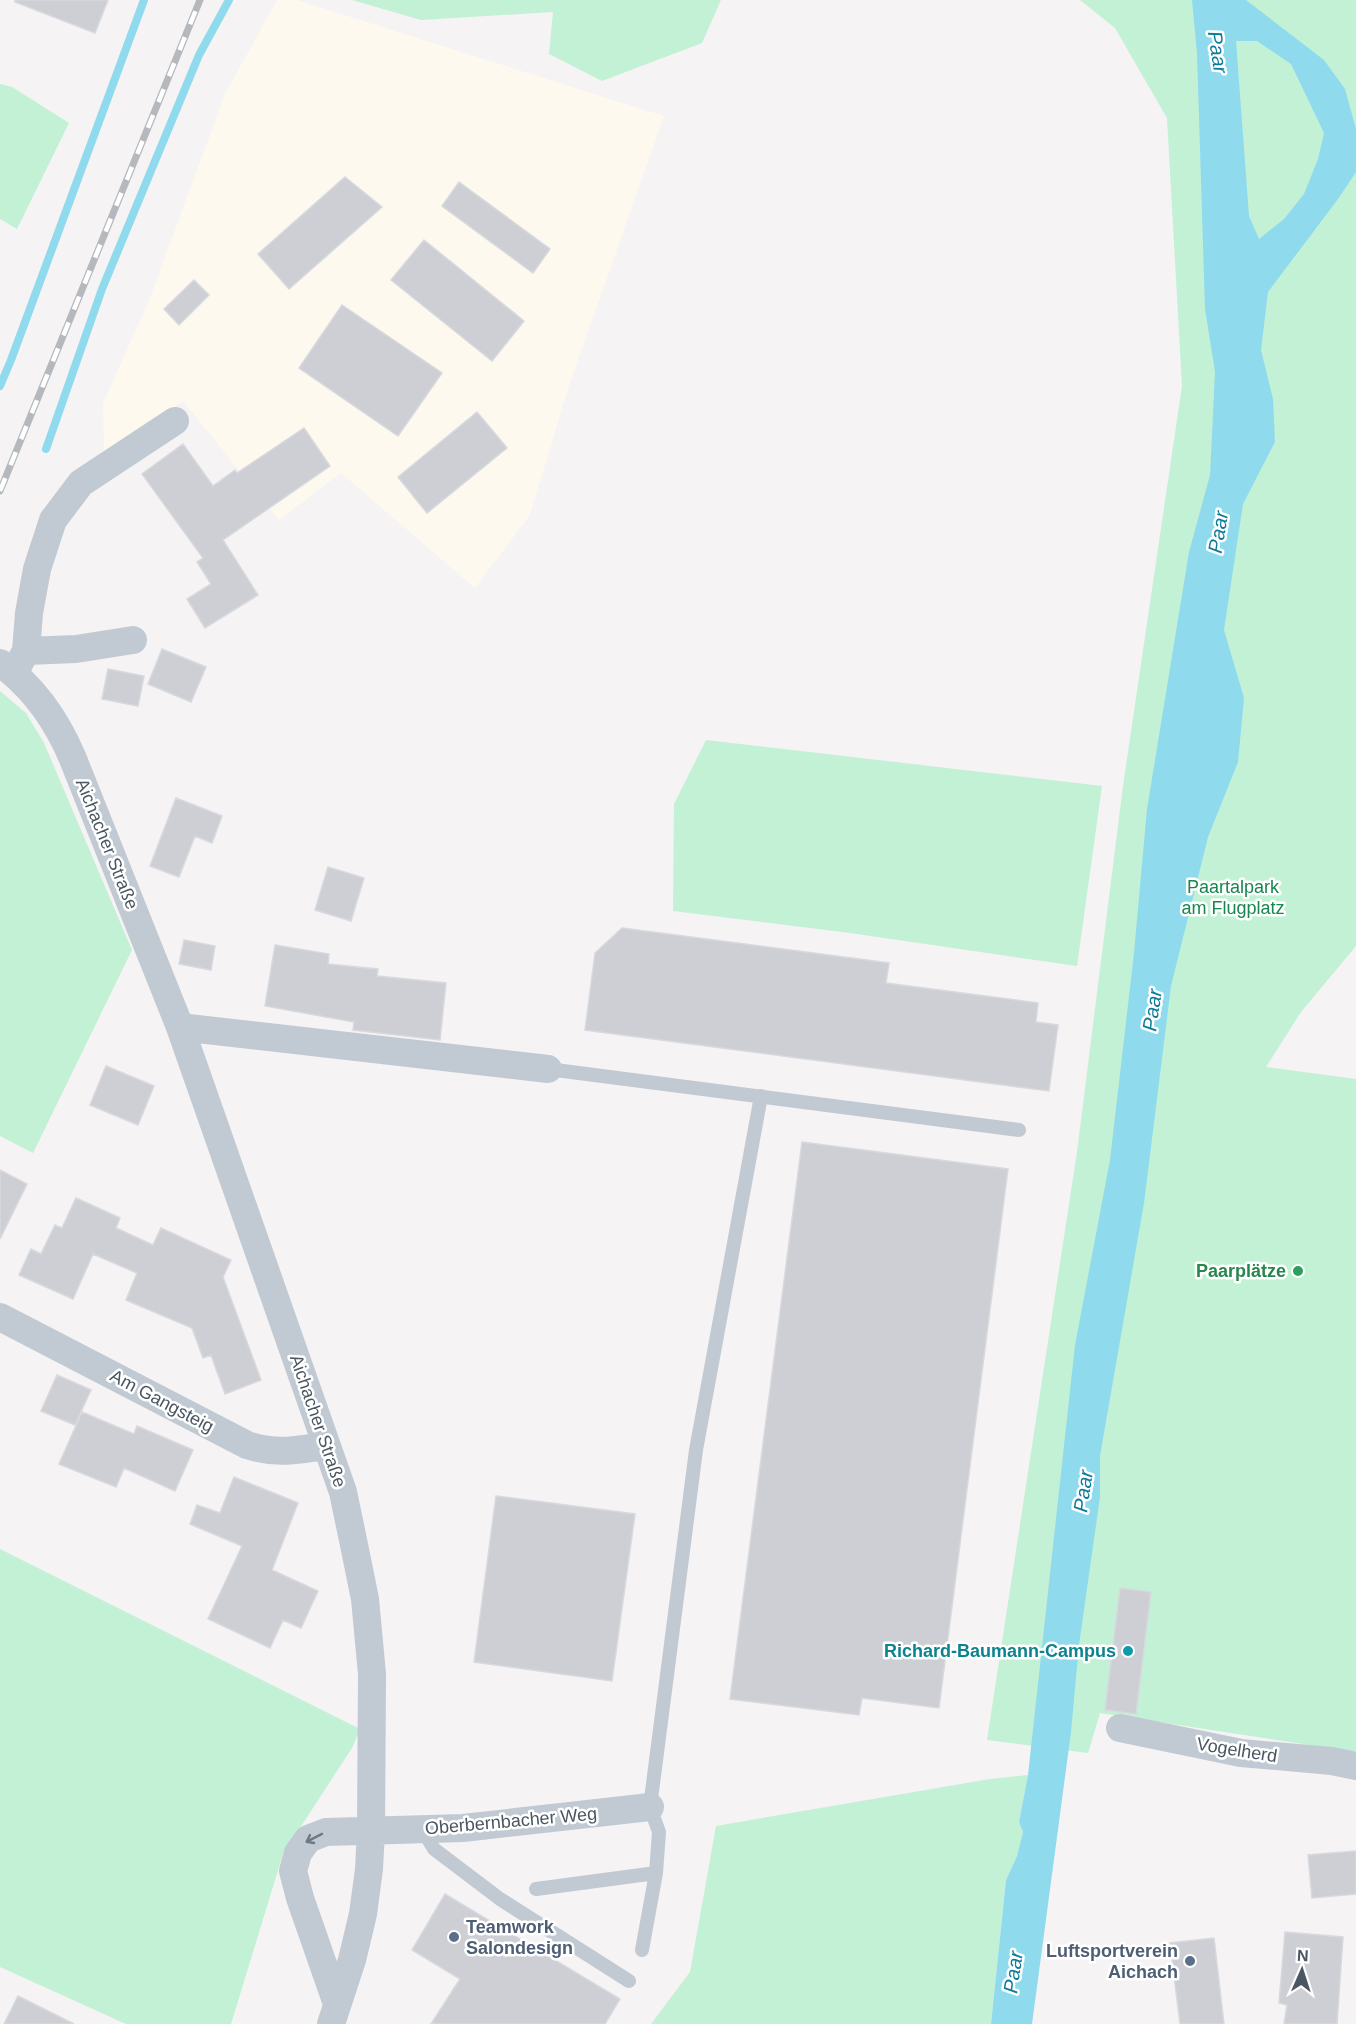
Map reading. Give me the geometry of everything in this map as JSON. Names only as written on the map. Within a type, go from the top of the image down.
[{"type":"street","points":[[13,662],[30,613],[37,569],[53,520],[81,483],[175,421]]},
{"type":"street","points":[[13,662],[133,640]]},
{"type":"street","name":"Aichacher Straße","points":[[13,662],[62,734],[180,1027],[343,1492],[365,1599],[372,1674],[371,1831]]},
{"type":"street","points":[[180,1027],[548,1069]]},
{"type":"street","name":"Am Gangsteig","points":[[2,1322],[247,1445],[264,1451],[280,1452],[326,1446]]},
{"type":"street","name":"Vogelherd","points":[[1120,1728],[1241,1753],[1332,1761],[1356,1766]]},
{"type":"street","name":"Oberbernbacher Weg","points":[[334,2014],[293,1872],[298,1852],[308,1839],[326,1832],[463,1828],[650,1807]]},
{"type":"street","name":"Oberbernbacher Weg","points":[[334,2014],[352,1960],[363,1914],[371,1831]]},
{"type":"lane","points":[[548,1069],[1019,1130]]},
{"type":"lane","points":[[642,1950],[656,1873],[659,1832],[650,1807],[696,1450],[761,1095]]},
{"type":"lane","points":[[422,1829],[434,1849],[500,1899],[629,1981]]},
{"type":"lane","points":[[536,1889],[656,1873]]},
{"type":"shaded area","points":[[277,0],[297,0],[664,116],[569,386],[530,515],[475,588],[341,473],[279,520],[183,401],[104,453],[103,403],[148,303],[225,94]]},
{"type":"green space","points":[[352,0],[721,0],[702,43],[602,81],[549,54],[553,12],[421,20]]},
{"type":"green space","name":"Paartalpark am Flugplatz","points":[[1080,0],[1356,0],[1356,946],[1301,1012],[1266,1067],[1356,1079],[1356,1752],[1100,1713],[1088,1753],[987,1740],[1077,1152],[1123,786],[1182,386],[1167,118],[1115,28]]},
{"type":"green space","points":[[0,84],[12,87],[69,123],[17,229],[0,219]]},
{"type":"green space","points":[[0,691],[26,713],[44,743],[132,950],[33,1153],[0,1136]]},
{"type":"green space","points":[[706,740],[1102,786],[1077,966],[850,933],[673,911],[674,804]]},
{"type":"green space","points":[[0,1549],[360,1729],[352,1748],[283,1854],[231,2024],[126,2024],[0,1967]]},
{"type":"green space","points":[[1028,1775],[1019,1822],[1023,1832],[1017,1856],[1006,1880],[991,2024],[651,2024],[690,1972],[716,1826],[990,1779]]},
{"type":"water","name":"Paar","points":[[1192,0],[1246,0],[1324,60],[1345,89],[1356,129],[1356,172],[1268,292],[1261,350],[1273,399],[1275,442],[1243,504],[1224,630],[1244,698],[1238,762],[1208,837],[1171,986],[1144,1203],[1100,1456],[1100,1497],[1079,1645],[1071,1732],[1032,2024],[991,2024],[1006,1880],[1017,1856],[1023,1832],[1019,1822],[1028,1775],[1075,1345],[1110,1160],[1134,953],[1147,809],[1189,552],[1210,475],[1215,372],[1205,309],[1197,53]],"holes":[[[1236,41],[1257,41],[1291,64],[1324,133],[1318,159],[1304,194],[1284,219],[1259,239],[1249,216]]]},
{"type":"building","points":[[15,0],[108,0],[95,33],[15,2]]},
{"type":"building","points":[[345,177],[382,207],[289,289],[258,254]]},
{"type":"building","points":[[459,182],[550,249],[533,273],[442,206]]},
{"type":"building","points":[[424,240],[524,321],[492,361],[391,280]]},
{"type":"building","points":[[194,280],[209,295],[179,325],[164,309]]},
{"type":"building","points":[[342,305],[442,373],[398,436],[299,368]]},
{"type":"building","points":[[477,412],[507,448],[427,513],[398,477]]},
{"type":"building","points":[[304,428],[330,466],[223,540],[258,595],[205,628],[187,599],[211,584],[197,562],[203,558],[142,474],[183,444],[213,486],[235,470],[237,473]]},
{"type":"building","points":[[162,649],[206,667],[191,702],[148,684]]},
{"type":"building","points":[[108,669],[144,676],[138,706],[102,699]]},
{"type":"building","points":[[176,798],[222,816],[212,843],[195,836],[179,877],[150,866]]},
{"type":"building","points":[[328,867],[364,878],[351,921],[315,910]]},
{"type":"building","points":[[622,928],[889,963],[886,983],[1038,1003],[1036,1022],[1058,1025],[1049,1091],[585,1030],[595,953]]},
{"type":"building","points":[[184,940],[215,946],[211,970],[179,964]]},
{"type":"building","points":[[275,945],[329,954],[328,964],[378,969],[377,976],[446,983],[440,1040],[353,1030],[354,1022],[265,1006]]},
{"type":"building","points":[[106,1066],[154,1086],[138,1125],[90,1105]]},
{"type":"building","points":[[802,1142],[1008,1169],[939,1708],[862,1698],[859,1715],[730,1699]]},
{"type":"building","points":[[0,1170],[27,1184],[0,1239]]},
{"type":"building","points":[[76,1198],[120,1218],[116,1228],[153,1245],[161,1228],[231,1260],[223,1277],[261,1380],[225,1394],[211,1355],[203,1358],[192,1328],[126,1300],[137,1273],[93,1254],[73,1299],[19,1275],[31,1249],[41,1254],[55,1225],[62,1228]]},
{"type":"building","points":[[57,1375],[91,1390],[75,1425],[41,1411]]},
{"type":"building","points":[[82,1412],[134,1434],[137,1426],[193,1450],[175,1491],[124,1468],[116,1487],[59,1464]]},
{"type":"building","points":[[234,1477],[298,1503],[272,1570],[318,1591],[301,1628],[283,1620],[270,1648],[208,1619],[242,1546],[190,1524],[197,1505],[220,1513]]},
{"type":"building","points":[[496,1496],[635,1514],[612,1681],[474,1662]]},
{"type":"building","name":"Richard-Baumann-Campus","points":[[1120,1588],[1151,1592],[1136,1714],[1105,1710]]},
{"type":"building","points":[[1356,1851],[1356,1894],[1312,1898],[1308,1855]]},
{"type":"building","points":[[445,1894],[620,1999],[605,2024],[431,2024],[460,1979],[412,1950]]},
{"type":"building","points":[[1285,1932],[1343,1937],[1337,2024],[1284,2024],[1287,2005],[1279,2003]]},
{"type":"building","points":[[1214,1938],[1224,2024],[1180,2024],[1170,1943]]},
{"type":"building","points":[[18,1996],[74,2024],[4,2024]]},
{"type":"waterway","points":[[0,386],[144,0]]},
{"type":"waterway","points":[[46,449],[102,289],[199,55],[229,0]]},
{"type":"railway","points":[[0,491],[200,0]]},
{"type":"place","name":"Paarplätze","points":[[1298,1271]]},
{"type":"place","name":"Richard-Baumann-Campus","points":[[1128,1651]]},
{"type":"place","name":"Teamwork Salondesign","points":[[454,1937]]},
{"type":"place","name":"Luftsportverein Aichach","points":[[1190,1961]]}]
